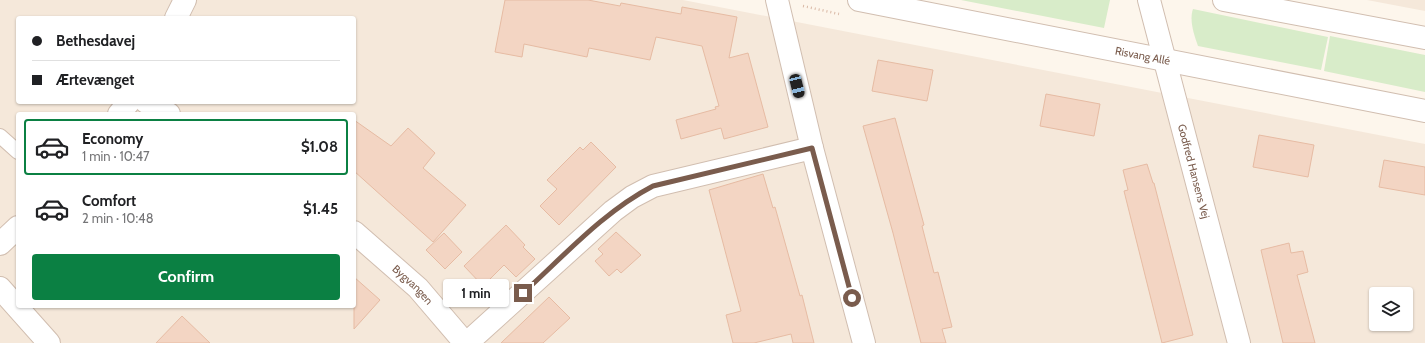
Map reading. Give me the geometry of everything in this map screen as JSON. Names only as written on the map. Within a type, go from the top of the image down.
[{"type":"street","points":[[177,16],[185,0]]},
{"type":"street","points":[[777,0],[812,148],[864,343]]},
{"type":"street","name":"Risvang Allé","points":[[860,0],[1425,111]]},
{"type":"street","name":"Godfred Hansens Vej","points":[[1149,0],[1163,60],[1239,343]]},
{"type":"street","points":[[1224,0],[1425,38]]},
{"type":"street","points":[[121,112],[127,104]]},
{"type":"street","points":[[150,104],[165,112]]},
{"type":"street","points":[[466,343],[613,211],[632,197],[653,186],[812,148]]},
{"type":"street","points":[[0,244],[16,229]]},
{"type":"street","name":"Bygvangen","points":[[356,234],[418,288],[466,343]]},
{"type":"street","points":[[0,288],[16,306]]},
{"type":"street","points":[[18,308],[49,343]]},
{"type":"lane","points":[[0,136],[16,150]]},
{"type":"shaded area","points":[[0,0],[683,0],[1425,144],[1425,343],[0,343]]},
{"type":"shaded area","points":[[1367,0],[1425,0],[1425,11]]},
{"type":"green space","points":[[961,0],[1110,0],[1104,28]]},
{"type":"green space","points":[[1193,9],[1328,37],[1321,70],[1198,46],[1192,23]]},
{"type":"green space","points":[[1330,36],[1425,55],[1425,92],[1324,71]]},
{"type":"building","points":[[505,0],[588,0],[620,6],[621,3],[681,14],[682,7],[737,17],[729,58],[748,53],[768,127],[724,139],[721,128],[681,139],[676,120],[716,109],[715,107],[719,106],[702,46],[656,37],[650,60],[589,48],[587,57],[524,44],[522,57],[495,52]]},
{"type":"building","points":[[878,60],[933,70],[927,101],[872,91]]},
{"type":"building","points":[[1046,94],[1100,104],[1094,136],[1040,126]]},
{"type":"building","points":[[895,118],[924,225],[922,226],[934,273],[938,272],[952,327],[942,329],[946,343],[921,343],[893,233],[863,126]]},
{"type":"building","points":[[356,121],[391,146],[408,128],[435,153],[423,168],[466,205],[433,242],[356,173]]},
{"type":"building","points":[[1259,135],[1314,145],[1308,177],[1253,167]]},
{"type":"building","points":[[591,142],[616,167],[559,225],[540,206],[557,189],[547,180],[580,147],[583,150]]},
{"type":"building","points":[[1384,160],[1425,167],[1425,195],[1379,187]]},
{"type":"building","points":[[1147,164],[1154,183],[1193,335],[1162,343],[1124,191],[1128,190],[1123,170]]},
{"type":"building","points":[[763,174],[773,208],[775,207],[800,296],[802,295],[814,343],[793,343],[791,334],[754,343],[733,343],[726,315],[741,311],[709,190]]},
{"type":"building","points":[[506,225],[525,245],[523,247],[535,259],[516,277],[504,265],[483,286],[464,266]]},
{"type":"building","points":[[616,232],[641,255],[621,273],[617,269],[609,276],[595,261],[603,254],[598,249]]},
{"type":"building","points":[[444,233],[462,252],[445,269],[426,250]]},
{"type":"building","points":[[1289,243],[1291,253],[1303,251],[1308,272],[1297,275],[1315,343],[1283,343],[1261,250]]},
{"type":"building","points":[[356,279],[380,300],[354,329],[354,308],[356,308]]},
{"type":"building","points":[[549,297],[570,318],[543,343],[501,343]]},
{"type":"building","points":[[182,316],[210,343],[156,343]]},
{"type":"route","points":[[523,293],[613,211],[632,197],[653,186],[812,148],[852,298]]}]
